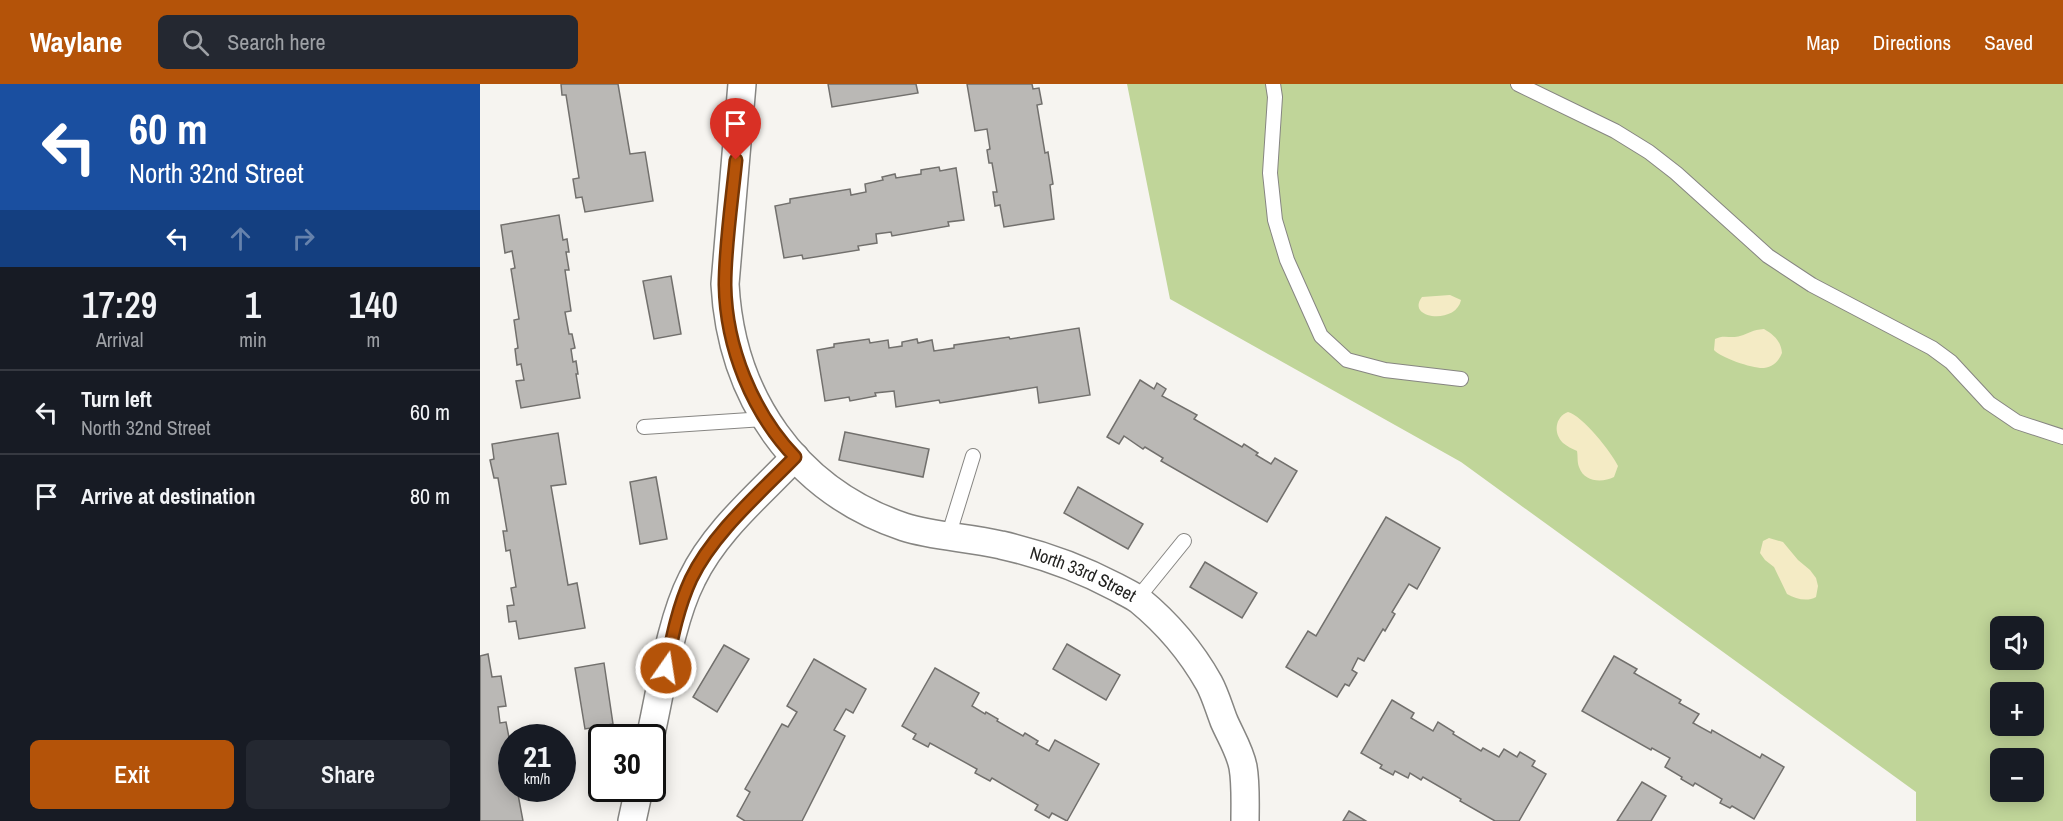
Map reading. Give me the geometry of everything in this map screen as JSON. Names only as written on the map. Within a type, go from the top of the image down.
[{"type":"street","name":"North 33rd Street","points":[[742,84],[725,284],[733,346],[748,388],[765,419],[795,457],[825,485],[863,509],[904,527],[948,537],[1000,544],[1057,561],[1098,578],[1137,599],[1165,624],[1190,653],[1210,685],[1243,766],[1245,821]]},
{"type":"street","points":[[653,724],[676,621],[691,580],[726,529],[795,457]]},
{"type":"street","points":[[632,821],[636,802]]},
{"type":"lane","points":[[1273,84],[1275,97],[1270,173],[1275,220],[1287,260],[1321,336],[1347,360],[1385,370],[1461,379]]},
{"type":"lane","points":[[1518,84],[1624,136],[1676,173],[1768,256],[1812,285],[1932,348],[1951,362],[1989,403],[2017,422],[2063,437]]},
{"type":"lane","points":[[644,427],[765,419]]},
{"type":"lane","points":[[948,537],[973,456]]},
{"type":"lane","points":[[1137,599],[1184,541]]},
{"type":"green space","points":[[1127,84],[2063,84],[2063,821],[1916,821],[1916,792],[1461,462],[1170,299]]},
{"type":"sand","points":[[1450,295],[1461,300],[1457,308],[1450,313],[1433,316],[1420,310],[1419,304],[1422,297]]},
{"type":"sand","points":[[1764,329],[1776,339],[1782,353],[1779,359],[1770,366],[1759,368],[1746,365],[1714,350],[1715,339],[1737,337]]},
{"type":"sand","points":[[1568,412],[1581,420],[1610,452],[1618,466],[1614,477],[1594,480],[1581,472],[1577,451],[1563,443],[1558,435],[1558,421]]},
{"type":"sand","points":[[1769,538],[1783,542],[1810,570],[1818,586],[1816,597],[1801,599],[1787,594],[1774,567],[1760,553],[1763,541]]},
{"type":"building","points":[[561,84],[618,84],[630,154],[645,152],[653,201],[585,212],[582,197],[576,198],[573,179],[579,178],[566,95],[562,95]]},
{"type":"building","points":[[828,84],[916,84],[918,93],[832,107]]},
{"type":"building","points":[[967,84],[1032,84],[1033,89],[1039,88],[1042,104],[1037,105],[1053,184],[1050,185],[1054,219],[1004,227],[1000,205],[995,206],[993,192],[997,192],[992,163],[989,163],[987,150],[990,149],[987,129],[975,131]]},
{"type":"building","points":[[939,167],[940,171],[956,168],[964,220],[948,222],[949,226],[892,236],[891,232],[876,234],[877,243],[858,246],[859,250],[803,259],[802,255],[784,258],[775,206],[790,203],[790,199],[850,189],[851,195],[866,192],[865,184],[883,180],[882,177],[895,174],[896,178],[921,174],[921,170]]},
{"type":"building","points":[[559,215],[563,240],[567,239],[569,252],[566,252],[569,270],[565,270],[571,311],[565,312],[569,334],[572,334],[575,348],[571,349],[573,362],[576,361],[580,398],[521,408],[516,381],[524,380],[521,364],[517,365],[515,349],[518,348],[514,320],[519,319],[511,269],[515,268],[512,251],[505,253],[501,225]]},
{"type":"building","points":[[671,276],[681,334],[654,339],[643,281]]},
{"type":"building","points":[[1079,328],[1090,395],[1039,403],[1037,387],[940,403],[939,400],[896,407],[894,391],[875,393],[876,396],[850,401],[849,397],[825,401],[817,350],[834,347],[834,344],[869,339],[870,343],[888,340],[889,348],[902,346],[902,342],[917,339],[918,343],[932,340],[934,351],[954,348],[954,345]]},
{"type":"building","points":[[1140,380],[1154,389],[1157,383],[1166,389],[1162,396],[1197,415],[1194,419],[1242,447],[1244,444],[1271,464],[1275,458],[1297,471],[1267,522],[1161,461],[1163,458],[1145,447],[1143,449],[1124,436],[1119,444],[1107,437]]},
{"type":"building","points":[[845,432],[929,449],[923,477],[839,460]]},
{"type":"building","points":[[558,433],[566,484],[551,486],[568,585],[577,583],[585,628],[519,639],[516,621],[509,622],[507,606],[514,605],[511,588],[516,587],[510,550],[506,551],[503,531],[507,531],[498,478],[494,478],[490,460],[494,459],[492,444]]},
{"type":"building","points":[[656,477],[667,539],[640,544],[630,482]]},
{"type":"building","points":[[1078,487],[1143,524],[1128,549],[1064,513]]},
{"type":"building","points":[[1386,517],[1440,548],[1417,589],[1409,584],[1392,612],[1395,614],[1385,631],[1383,629],[1364,661],[1358,658],[1352,670],[1357,673],[1349,686],[1345,684],[1337,697],[1286,667],[1308,631],[1316,636]]},
{"type":"building","points":[[1205,562],[1257,593],[1242,618],[1190,587]]},
{"type":"building","points":[[1067,644],[1120,675],[1106,700],[1053,669]]},
{"type":"building","points":[[724,645],[749,659],[717,712],[693,697]]},
{"type":"building","points":[[488,654],[492,677],[501,676],[506,706],[498,707],[500,723],[506,722],[506,724],[498,724],[498,802],[519,802],[523,821],[480,821],[480,656]]},
{"type":"building","points":[[1614,656],[1637,669],[1634,673],[1681,700],[1679,703],[1699,714],[1693,723],[1711,733],[1712,730],[1760,758],[1762,754],[1784,767],[1754,819],[1732,806],[1730,808],[1720,803],[1722,799],[1695,783],[1693,786],[1681,779],[1682,777],[1665,767],[1670,758],[1652,748],[1651,750],[1582,711]]},
{"type":"building","points":[[814,659],[866,689],[853,713],[846,709],[834,730],[845,736],[802,821],[745,821],[737,816],[750,792],[745,789],[782,724],[788,727],[797,712],[787,706]]},
{"type":"building","points":[[604,663],[613,724],[588,724],[588,728],[585,729],[575,668]]},
{"type":"building","points":[[935,668],[979,693],[972,706],[998,719],[997,721],[1023,736],[1025,733],[1038,741],[1036,744],[1049,751],[1055,740],[1099,764],[1067,821],[1052,813],[1049,818],[1035,810],[1038,805],[992,778],[990,781],[975,773],[977,769],[930,743],[928,747],[913,739],[916,734],[902,726]]},
{"type":"building","points":[[1392,700],[1414,713],[1411,718],[1433,731],[1438,722],[1481,751],[1483,748],[1499,757],[1504,749],[1517,757],[1520,752],[1535,761],[1532,766],[1546,774],[1519,821],[1495,821],[1423,777],[1421,780],[1410,773],[1408,778],[1395,771],[1393,775],[1380,768],[1382,765],[1361,753]]},
{"type":"building","points":[[1642,782],[1666,796],[1651,821],[1617,821]]},
{"type":"building","points":[[1349,811],[1366,821],[1343,821]]},
{"type":"route","points":[[666,668],[676,621],[691,580],[700,564],[726,529],[795,457],[765,419],[748,388],[733,346],[725,284],[736,160]]}]
